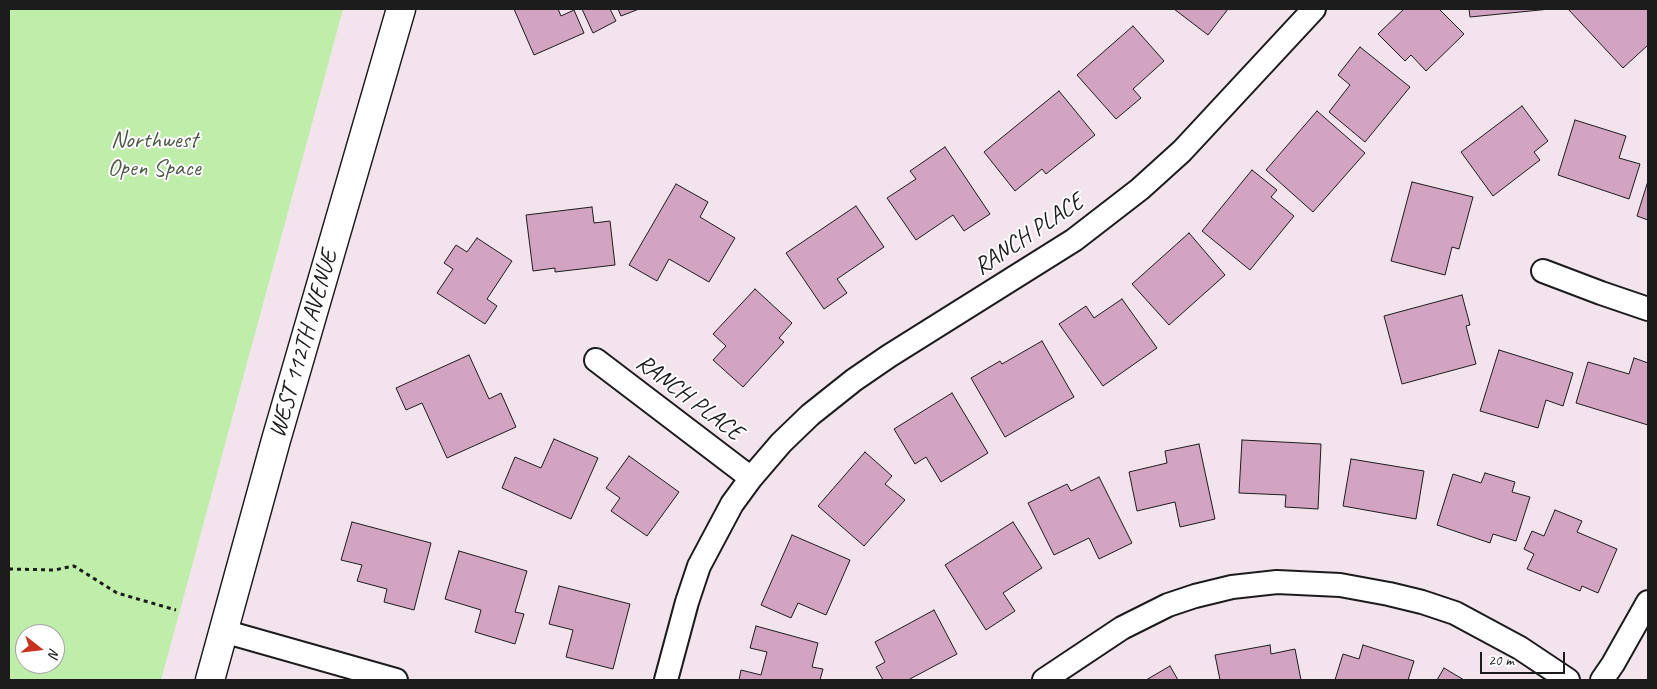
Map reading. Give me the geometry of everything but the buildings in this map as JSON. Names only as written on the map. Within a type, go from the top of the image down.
[{"type":"main road","name":"WEST 112TH AVENUE","points":[[210,680],[276,440],[400,9]]},
{"type":"street","name":"RANCH PLACE","points":[[666,680],[686,602],[699,566],[732,504],[750,478],[781,443],[810,415],[854,380],[898,350],[1074,240],[1140,189],[1182,151],[1314,9]]},
{"type":"street","points":[[1543,271],[1601,294],[1648,309]]},
{"type":"street","name":"RANCH PLACE","points":[[596,360],[750,478]]},
{"type":"street","points":[[1044,680],[1122,628],[1168,605],[1232,587],[1277,582],[1340,585],[1389,594],[1456,613],[1520,648],[1568,680]]},
{"type":"street","points":[[1602,680],[1648,602]]},
{"type":"street","points":[[223,632],[396,680]]},
{"type":"path","points":[[9,569],[54,570],[74,566],[117,593],[176,610]]},
{"type":"green space","name":"Northwest Open Space","points":[[9,9],[343,9],[161,680],[9,680]]}]
